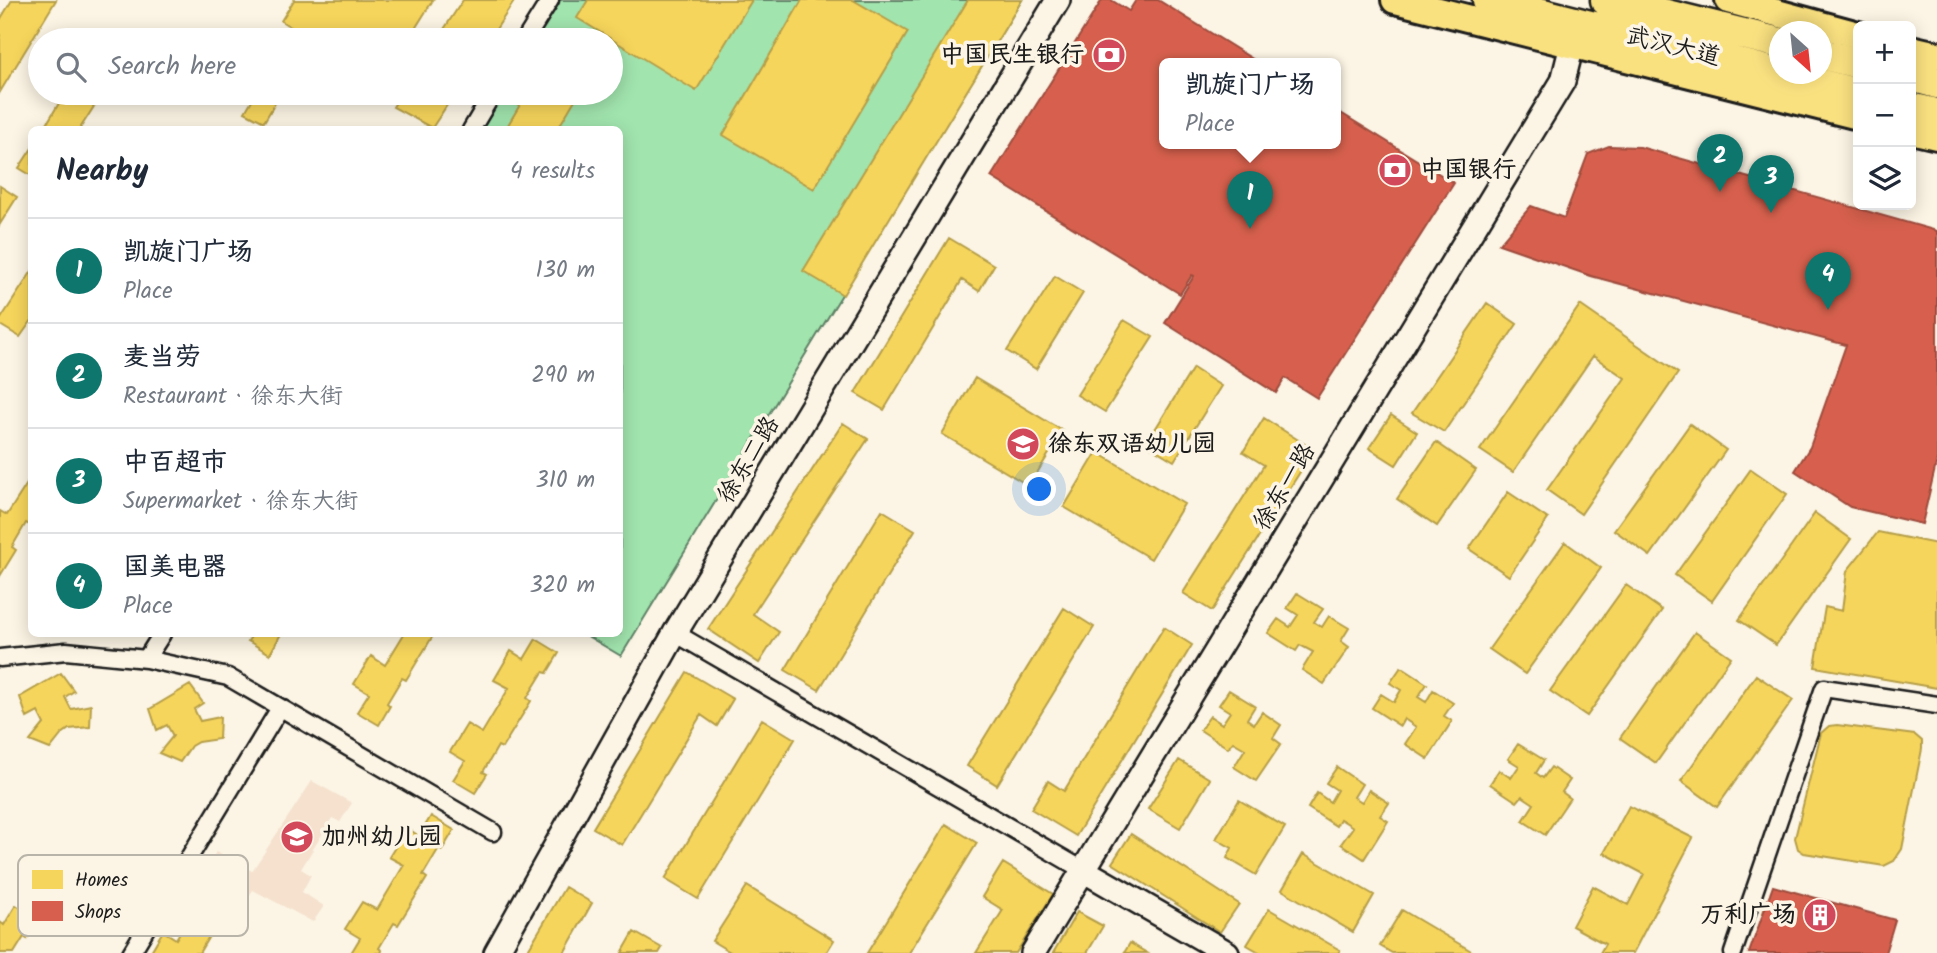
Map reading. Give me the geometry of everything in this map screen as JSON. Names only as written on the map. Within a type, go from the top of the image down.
[{"type":"highway","name":"武汉大道","points":[[1488,0],[1853,93]]},
{"type":"highway","name":"武汉大道","points":[[1606,0],[1769,40]]},
{"type":"highway","points":[[1832,56],[1853,62]]},
{"type":"highway","points":[[1916,77],[1937,83]]},
{"type":"highway","points":[[1916,109],[1937,114]]},
{"type":"main road","points":[[1395,0],[1853,115]]},
{"type":"main road","points":[[1738,1],[1853,34]]},
{"type":"main road","points":[[1916,50],[1937,55]]},
{"type":"main road","points":[[1916,131],[1937,136]]},
{"type":"street","points":[[533,28],[550,0]]},
{"type":"street","name":"徐东二路","points":[[496,953],[675,633],[1058,0]]},
{"type":"street","name":"徐东一路","points":[[1033,953],[1563,81],[1572,45]]},
{"type":"street","points":[[473,126],[486,105]]},
{"type":"street","points":[[675,633],[1227,953]]},
{"type":"street","points":[[146,659],[160,637]]},
{"type":"street","points":[[0,658],[66,651],[146,659],[228,677],[493,832]]},
{"type":"street","points":[[1733,953],[1824,688],[1937,705]]},
{"type":"street","points":[[191,855],[280,708]]},
{"type":"street","points":[[131,953],[141,936]]},
{"type":"shaded area","name":"加州幼儿园","points":[[312,781],[352,803],[340,822],[332,818],[301,869],[311,875],[302,892],[324,906],[313,922],[253,890],[248,897],[248,869],[252,871]]},
{"type":"green space","points":[[558,0],[1022,0],[621,656],[589,637],[623,637],[623,126],[481,126],[495,105],[623,105],[623,28],[540,28]]},
{"type":"building: Homes","points":[[12,0],[56,0],[39,28],[28,28],[28,46],[0,92],[0,20]]},
{"type":"building: Homes","points":[[294,0],[433,0],[416,28],[292,28],[281,21]]},
{"type":"building: Homes","points":[[463,0],[515,0],[497,28],[445,28]]},
{"type":"building: Homes","points":[[588,0],[752,0],[696,91],[623,46],[623,28],[593,28],[577,18]]},
{"type":"building: Homes","points":[[802,0],[853,0],[908,32],[814,189],[723,135]]},
{"type":"building: Homes","points":[[968,0],[1022,0],[843,295],[803,271]]},
{"type":"building: Homes","points":[[58,105],[95,105],[82,126],[45,126]]},
{"type":"building: Homes","points":[[249,105],[274,105],[264,122],[245,112]]},
{"type":"building: Homes","points":[[447,105],[433,126],[428,126],[393,107]]},
{"type":"building: Homes","points":[[520,105],[572,105],[559,126],[507,126]]},
{"type":"building: Homes","points":[[28,154],[28,174],[19,168]]},
{"type":"building: Homes","points":[[0,186],[17,197],[0,224]]},
{"type":"building: Homes","points":[[949,238],[994,265],[979,291],[962,280],[884,410],[855,393]]},
{"type":"building: Homes","points":[[1055,276],[1083,293],[1036,369],[1007,351]]},
{"type":"building: Homes","points":[[28,277],[28,326],[20,337],[0,325],[0,320]]},
{"type":"building: Homes","points":[[1487,303],[1517,324],[1444,432],[1412,413]]},
{"type":"building: Homes","points":[[1580,305],[1678,373],[1581,514],[1547,490],[1625,378],[1593,356],[1513,472],[1480,450]]},
{"type":"building: Homes","points":[[1124,320],[1153,337],[1105,412],[1077,395]]},
{"type":"building: Homes","points":[[1193,368],[1221,386],[1174,461],[1146,444]]},
{"type":"building: Homes","points":[[975,378],[1063,431],[1029,486],[942,434]]},
{"type":"building: Homes","points":[[1391,415],[1417,432],[1396,465],[1369,448]]},
{"type":"building: Homes","points":[[1264,418],[1314,450],[1212,611],[1183,593],[1264,465],[1243,452]]},
{"type":"building: Homes","points":[[843,423],[868,439],[753,614],[779,632],[759,663],[708,629]]},
{"type":"building: Homes","points":[[1690,424],[1726,450],[1650,556],[1614,530]]},
{"type":"building: Homes","points":[[1436,442],[1476,470],[1437,526],[1397,499]]},
{"type":"building: Homes","points":[[1097,452],[1184,504],[1151,559],[1064,507]]},
{"type":"building: Homes","points":[[1751,469],[1787,494],[1712,601],[1675,575]]},
{"type":"building: Homes","points":[[28,482],[28,524],[26,523],[12,547],[16,550],[0,576],[0,511],[7,515]]},
{"type":"building: Homes","points":[[1508,492],[1548,519],[1509,576],[1469,549]]},
{"type":"building: Homes","points":[[882,510],[915,530],[819,690],[785,670]]},
{"type":"building: Homes","points":[[1815,513],[1851,539],[1776,645],[1739,620]]},
{"type":"building: Homes","points":[[1878,532],[1937,544],[1937,688],[1815,667],[1825,607],[1842,611],[1847,571]]},
{"type":"building: Homes","points":[[1565,542],[1601,568],[1525,674],[1489,649]]},
{"type":"building: Homes","points":[[1626,585],[1662,610],[1587,716],[1550,691]]},
{"type":"building: Homes","points":[[1297,593],[1323,609],[1314,622],[1322,627],[1329,616],[1349,628],[1341,641],[1349,647],[1324,684],[1302,670],[1313,652],[1300,645],[1296,651],[1268,633],[1278,619],[1290,627],[1298,615],[1287,608]]},
{"type":"building: Homes","points":[[1064,608],[1094,627],[997,785],[967,766]]},
{"type":"building: Homes","points":[[1164,627],[1192,645],[1076,836],[1031,809],[1048,781],[1064,791]]},
{"type":"building: Homes","points":[[1695,632],[1731,657],[1656,763],[1620,738]]},
{"type":"building: Homes","points":[[251,637],[279,637],[270,654],[248,641]]},
{"type":"building: Homes","points":[[402,637],[432,637],[406,680],[402,678],[387,703],[390,706],[379,725],[357,712],[369,693],[354,684],[371,656],[385,665]]},
{"type":"building: Homes","points":[[536,639],[559,653],[527,698],[531,701],[502,748],[498,746],[483,772],[487,774],[475,793],[453,780],[465,761],[450,752],[467,724],[482,733],[509,688],[494,680],[511,651],[524,659]]},
{"type":"building: Homes","points":[[1401,667],[1427,684],[1418,697],[1426,702],[1433,690],[1453,703],[1444,716],[1452,721],[1428,759],[1405,744],[1416,727],[1404,719],[1400,726],[1372,708],[1381,694],[1394,702],[1401,690],[1390,683]]},
{"type":"building: Homes","points":[[687,672],[733,699],[717,726],[701,715],[622,845],[593,828]]},
{"type":"building: Homes","points":[[61,673],[74,691],[65,697],[71,709],[91,705],[90,727],[69,729],[50,749],[30,741],[44,724],[38,712],[27,718],[20,697]]},
{"type":"building: Homes","points":[[1756,675],[1793,700],[1717,807],[1681,781]]},
{"type":"building: Homes","points":[[190,685],[203,703],[194,709],[200,721],[220,717],[219,739],[198,742],[191,746],[180,762],[159,753],[173,736],[167,725],[157,730],[150,709]]},
{"type":"building: Homes","points":[[1229,690],[1255,706],[1247,719],[1254,724],[1262,712],[1281,725],[1273,738],[1281,744],[1256,781],[1234,767],[1245,749],[1233,742],[1228,748],[1200,730],[1210,716],[1222,724],[1230,712],[1219,705]]},
{"type":"building: Homes","points":[[762,719],[795,739],[698,899],[665,879]]},
{"type":"building: Homes","points":[[1829,726],[1915,735],[1922,741],[1902,849],[1894,861],[1884,866],[1804,853],[1798,849],[1795,838],[1821,733]]},
{"type":"building: Homes","points":[[1518,744],[1544,760],[1536,773],[1543,778],[1551,767],[1570,780],[1562,792],[1570,798],[1545,835],[1523,821],[1534,804],[1522,796],[1517,802],[1490,784],[1499,770],[1511,778],[1519,766],[1508,759]]},
{"type":"building: Homes","points":[[1179,760],[1210,779],[1180,828],[1148,809]]},
{"type":"building: Homes","points":[[1337,767],[1362,784],[1354,797],[1362,802],[1369,790],[1389,803],[1380,816],[1388,821],[1364,859],[1341,844],[1353,827],[1340,819],[1336,826],[1308,808],[1317,793],[1330,802],[1337,790],[1326,783]]},
{"type":"building: Homes","points":[[1239,800],[1285,827],[1256,875],[1227,858],[1232,848],[1216,839]]},
{"type":"building: Homes","points":[[1629,806],[1693,838],[1633,953],[1600,953],[1605,944],[1572,926],[1593,886],[1628,905],[1644,874],[1604,853]]},
{"type":"building: Homes","points":[[431,816],[454,830],[442,850],[439,848],[423,875],[427,878],[398,925],[394,923],[379,948],[381,953],[351,953],[360,938],[345,929],[362,902],[377,910],[404,865],[389,857],[407,828],[419,836]]},
{"type":"building: Homes","points":[[946,824],[977,843],[909,953],[867,953]]},
{"type":"building: Homes","points":[[1131,834],[1239,904],[1220,932],[1112,863]]},
{"type":"building: Homes","points":[[1303,854],[1374,895],[1353,932],[1282,890]]},
{"type":"building: Homes","points":[[1003,863],[1053,894],[1016,953],[976,953],[1003,910],[982,897]]},
{"type":"building: Homes","points":[[747,886],[834,940],[826,953],[732,953],[712,941]]},
{"type":"building: Homes","points":[[565,887],[592,903],[564,953],[526,953]]},
{"type":"building: Homes","points":[[1791,897],[1851,911],[1843,945],[1810,938],[1806,953],[1780,953],[1783,939],[1758,933],[1764,910],[1787,915]]},
{"type":"building: Homes","points":[[16,905],[18,906],[18,936],[29,936],[27,939],[24,937],[14,953],[0,953],[0,922],[4,925]]},
{"type":"building: Homes","points":[[1269,909],[1340,950],[1338,953],[1261,953],[1247,945]]},
{"type":"building: Homes","points":[[1402,910],[1473,953],[1392,953],[1380,946]]},
{"type":"building: Homes","points":[[1077,912],[1103,926],[1087,953],[1053,953]]},
{"type":"building: Homes","points":[[634,932],[662,948],[659,953],[622,953]]},
{"type":"building: Homes","points":[[160,936],[176,939],[178,936],[209,936],[199,953],[150,953]]},
{"type":"building: Homes","points":[[1130,943],[1147,953],[1124,953]]},
{"type":"building: Shops","points":[[1102,0],[1111,0],[1129,11],[1136,0],[1158,0],[1251,58],[1159,58],[1159,149],[1341,149],[1341,113],[1454,183],[1317,398],[1285,378],[1276,393],[1165,323],[1194,276],[1192,275],[1180,294],[991,177]]},
{"type":"building: Shops","points":[[1609,146],[1640,147],[1853,207],[1853,210],[1863,210],[1937,231],[1937,460],[1922,524],[1850,507],[1795,471],[1810,447],[1846,345],[1591,276],[1499,244],[1531,206],[1564,218],[1588,154]]},
{"type":"building: Shops","name":"万利广场","points":[[1773,886],[1895,920],[1885,953],[1749,953]]},
{"type":"place","name":"中国民生银行","points":[[1109,55]]},
{"type":"place","name":"中国银行","points":[[1395,170]]},
{"type":"place","name":"麦当劳","points":[[1720,192]]},
{"type":"place","name":"中百超市","points":[[1771,213]]},
{"type":"place","name":"凯旋门广场","points":[[1250,229]]},
{"type":"place","name":"国美电器","points":[[1828,310]]},
{"type":"place","name":"徐东双语幼儿园","points":[[1023,444]]},
{"type":"place","name":"加州幼儿园","points":[[297,837]]},
{"type":"place","name":"万利广场","points":[[1820,915]]}]
